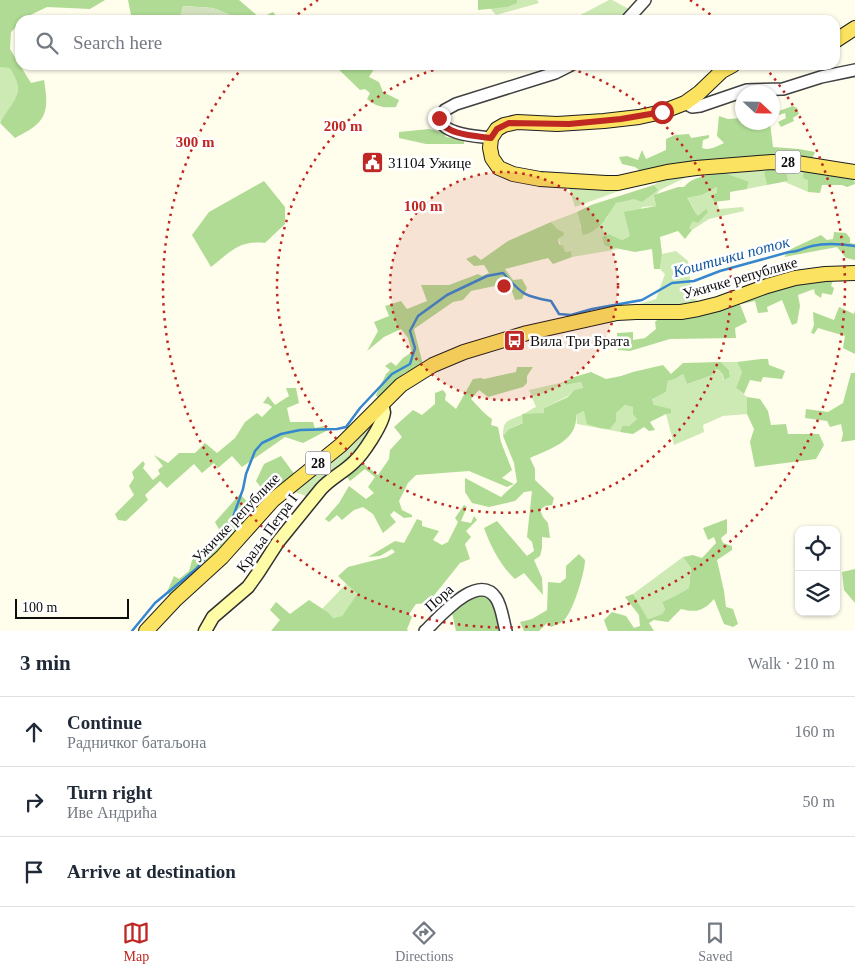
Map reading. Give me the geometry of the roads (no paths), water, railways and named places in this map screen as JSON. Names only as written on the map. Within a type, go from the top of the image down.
[{"type":"main road","points":[[840,38],[855,28]]},
{"type":"main road","points":[[491,138],[497,129],[509,123],[569,124],[657,114],[685,103],[724,70]]},
{"type":"main road","name":"28","points":[[491,138],[490,148],[496,166],[508,173],[520,176],[618,183],[667,172],[696,168],[772,162],[797,162],[855,172]]},
{"type":"main road","name":"Ужичке републике","points":[[146,631],[176,599],[222,557],[273,500],[341,445],[402,385],[433,365],[464,352],[526,334],[617,313],[681,312],[718,304],[795,278],[855,273]]},
{"type":"main road","name":"Краља Петра I","points":[[205,631],[213,617],[248,587],[278,542],[327,482],[354,462],[362,453],[384,414],[381,405]]},
{"type":"street","points":[[632,15],[646,0]]},
{"type":"street","points":[[491,138],[451,130],[442,125],[439,118],[445,110],[456,104],[555,74],[562,70]]},
{"type":"street","points":[[685,103],[692,107],[700,106],[747,90],[784,89],[821,77],[855,70]]},
{"type":"street","name":"Пора","points":[[425,631],[469,592],[481,589],[491,593],[497,600],[506,631]]},
{"type":"waterway","name":"Коштички поток","points":[[132,631],[155,603],[196,569],[219,542],[233,517],[255,451],[262,443],[281,434],[300,430],[346,427],[360,408],[392,374],[410,364],[415,348],[410,331],[418,316],[447,295],[487,276],[503,273],[524,293],[551,301],[559,314],[571,315],[592,309],[642,300],[672,283],[694,281],[720,271],[812,246],[822,244],[855,246]]},
{"type":"place","name":"31104 Ужице","points":[[372,163]]},
{"type":"place","name":"Вила Три Брата","points":[[514,341]]}]
